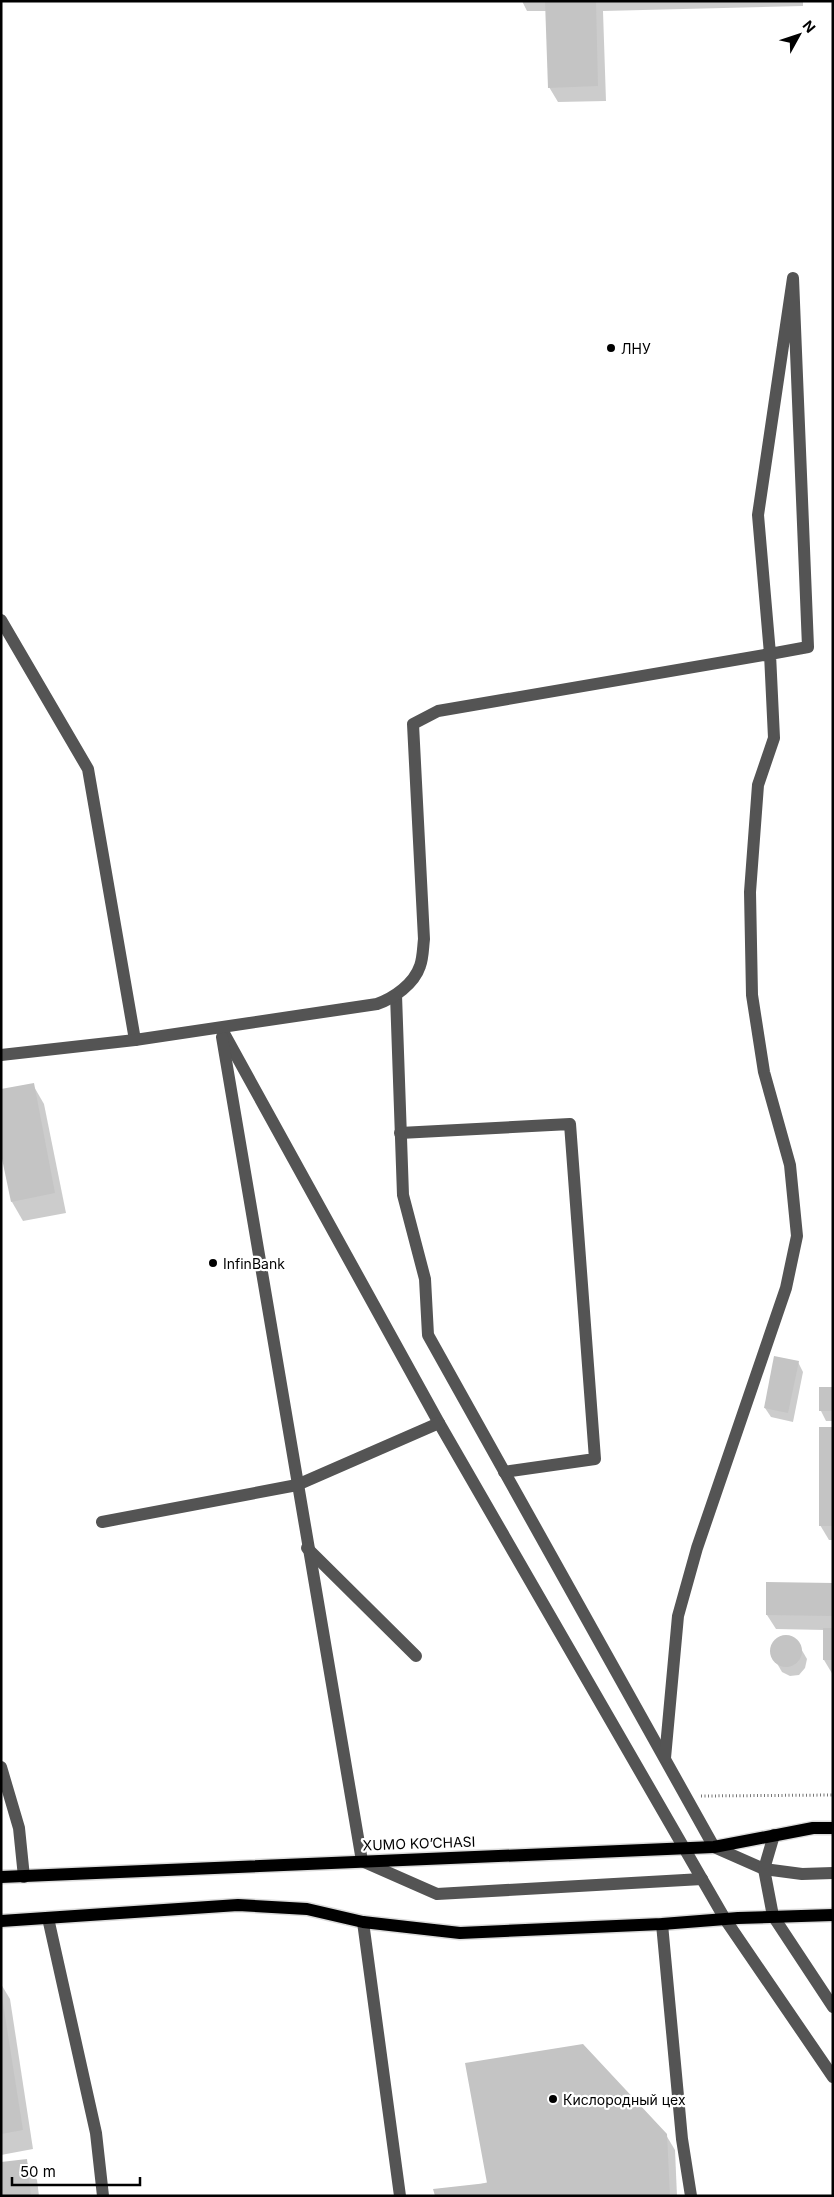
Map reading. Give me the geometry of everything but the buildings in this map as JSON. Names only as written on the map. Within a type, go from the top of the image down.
[{"type":"main road","points":[[714,1847],[813,1828],[833,1828]]},
{"type":"main road","name":"XUMO KO’CHASI","points":[[1,1877],[714,1847]]},
{"type":"main road","points":[[1,1921],[238,1905],[307,1909],[363,1922],[460,1933],[662,1924],[773,1916],[833,1915]]},
{"type":"street","points":[[1,1055],[134,1040],[377,1004],[396,994],[410,982],[420,967],[424,938],[413,724],[438,711],[770,654],[808,647],[793,278],[758,515],[770,654],[774,738],[758,785],[750,892],[752,995],[764,1072],[790,1165],[797,1236],[786,1288],[697,1548],[678,1616],[665,1758]]},
{"type":"street","points":[[1,620],[88,769],[134,1040]]},
{"type":"street","points":[[396,994],[403,1195],[424,1279],[428,1335],[714,1847]]},
{"type":"street","points":[[221,1028],[439,1423],[725,1919],[833,2077]]},
{"type":"street","points":[[221,1028],[362,1861],[437,1894],[702,1879]]},
{"type":"street","points":[[400,1133],[570,1124],[595,1459],[504,1472]]},
{"type":"street","points":[[102,1522],[297,1485],[439,1423]]},
{"type":"street","points":[[308,1548],[416,1656]]},
{"type":"street","points":[[1,1767],[19,1828],[24,1877]]},
{"type":"street","points":[[774,1835],[764,1869],[773,1916],[833,2007]]},
{"type":"street","name":"XUMO KO’CHASI","points":[[714,1847],[764,1869],[802,1874],[833,1873]]},
{"type":"street","points":[[48,1918],[96,2133],[103,2196]]},
{"type":"street","points":[[363,1922],[400,2196]]},
{"type":"street","points":[[662,1924],[682,2139],[691,2196]]},
{"type":"path","points":[[685,1796],[833,1795]]},
{"type":"place","name":"ЛНУ","points":[[611,348]]},
{"type":"place","name":"InfinBank","points":[[213,1263]]},
{"type":"place","name":"Кислородный цех","points":[[553,2099]]}]
